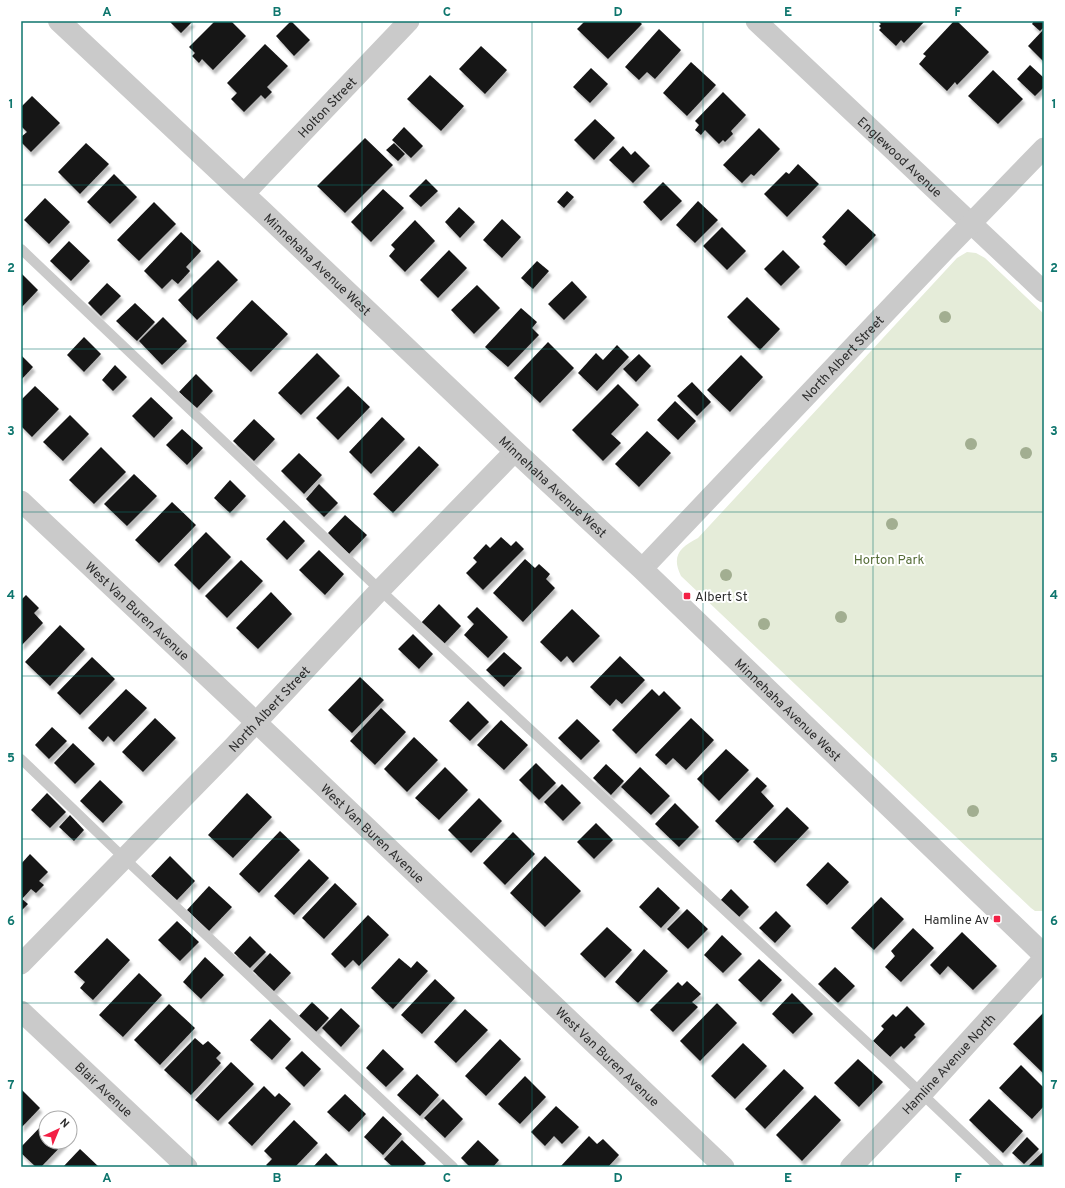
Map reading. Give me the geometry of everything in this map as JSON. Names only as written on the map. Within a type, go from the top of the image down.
[{"type":"street","name":"Minnehaha Avenue West","points":[[59,21],[244,194],[514,451],[642,569],[1044,956]]},
{"type":"street","name":"Holton Street","points":[[244,194],[409,21]]},
{"type":"street","name":"Englewood Avenue","points":[[756,21],[1044,292]]},
{"type":"street","name":"North Albert Street","points":[[642,569],[1044,148]]},
{"type":"street","name":"North Albert Street","points":[[21,964],[256,722],[380,590],[514,451]]},
{"type":"street","name":"West Van Buren Avenue","points":[[21,501],[724,1167]]},
{"type":"street","name":"Hamline Avenue North","points":[[851,1167],[922,1093],[1044,959]]},
{"type":"street","name":"Blair Avenue","points":[[21,1010],[187,1167]]},
{"type":"lane","points":[[21,249],[380,590],[922,1093],[999,1167]]},
{"type":"lane","points":[[21,759],[452,1167]]},
{"type":"green space","name":"Horton Park","points":[[967,252],[976,253],[985,258],[1044,314],[1043,911],[1035,911],[1031,908],[681,576],[677,563],[677,558],[682,549],[698,538],[957,258]]},
{"type":"building","points":[[193,21],[181,33],[170,22]]},
{"type":"building","points":[[215,21],[231,21],[246,36],[213,70],[202,59],[199,63],[192,56],[195,53],[189,47]]},
{"type":"building","points":[[291,21],[310,40],[294,56],[276,36]]},
{"type":"building","points":[[585,21],[639,21],[642,24],[608,59],[577,29]]},
{"type":"building","points":[[877,21],[925,21],[904,43],[901,40],[896,46],[879,30],[881,28],[879,26],[881,24]]},
{"type":"building","points":[[954,21],[957,21],[989,52],[957,85],[955,82],[947,91],[919,64],[926,56],[923,54]]},
{"type":"building","points":[[1034,21],[1041,21],[1044,24],[1044,27],[1040,31],[1032,24]]},
{"type":"building","points":[[659,29],[681,50],[655,79],[647,72],[639,80],[625,67]]},
{"type":"building","points":[[1044,29],[1044,62],[1028,46]]},
{"type":"building","points":[[265,44],[288,66],[267,87],[272,92],[265,99],[261,95],[244,112],[231,99],[237,93],[227,83]]},
{"type":"building","points":[[481,46],[507,70],[485,94],[459,69]]},
{"type":"building","points":[[691,62],[716,85],[687,116],[663,93]]},
{"type":"building","points":[[1030,65],[1044,78],[1044,87],[1035,96],[1017,79]]},
{"type":"building","points":[[591,68],[608,84],[590,103],[573,87]]},
{"type":"building","points":[[993,70],[1023,99],[998,124],[968,96]]},
{"type":"building","points":[[430,75],[464,106],[441,131],[407,99]]},
{"type":"building","points":[[723,92],[746,115],[731,131],[733,134],[725,142],[723,140],[719,144],[705,130],[701,135],[695,130],[699,125],[695,121]]},
{"type":"building","points":[[32,96],[60,123],[31,152],[21,142],[21,137],[27,132],[21,126],[21,107]]},
{"type":"building","points":[[595,119],[615,138],[594,160],[574,140]]},
{"type":"building","points":[[404,127],[423,146],[411,158],[392,140]]},
{"type":"building","points":[[759,128],[780,149],[754,176],[751,174],[742,183],[723,165]]},
{"type":"building","points":[[365,138],[393,165],[345,213],[317,186]]},
{"type":"building","points":[[86,143],[109,164],[80,194],[58,172]]},
{"type":"building","points":[[394,143],[405,154],[398,161],[386,150]]},
{"type":"building","points":[[623,146],[631,155],[635,151],[650,166],[633,183],[609,160]]},
{"type":"building","points":[[798,164],[819,184],[787,217],[764,194],[786,172],[789,174]]},
{"type":"building","points":[[114,174],[137,197],[110,224],[87,202]]},
{"type":"building","points":[[426,179],[438,191],[421,207],[409,196]]},
{"type":"building","points":[[663,182],[682,201],[661,221],[643,202]]},
{"type":"building","points":[[383,189],[404,208],[371,242],[351,222]]},
{"type":"building","points":[[567,191],[574,197],[564,208],[557,202]]},
{"type":"building","points":[[45,198],[70,222],[49,244],[24,220]]},
{"type":"building","points":[[698,201],[718,220],[695,243],[676,225]]},
{"type":"building","points":[[154,202],[176,224],[139,261],[117,240]]},
{"type":"building","points":[[459,207],[475,222],[460,238],[445,222]]},
{"type":"building","points":[[848,209],[876,235],[846,266],[823,244],[826,241],[822,237]]},
{"type":"building","points":[[502,219],[521,237],[502,258],[483,240]]},
{"type":"building","points":[[415,220],[435,241],[405,272],[389,256],[395,249],[391,245]]},
{"type":"building","points":[[722,227],[746,251],[727,270],[703,246]]},
{"type":"building","points":[[181,232],[201,251],[186,267],[190,271],[178,284],[172,279],[162,289],[144,271]]},
{"type":"building","points":[[69,241],[90,261],[71,281],[50,261]]},
{"type":"building","points":[[449,250],[467,268],[438,298],[420,280]]},
{"type":"building","points":[[783,250],[800,267],[781,286],[764,269]]},
{"type":"building","points":[[218,260],[238,280],[197,320],[178,300]]},
{"type":"building","points":[[537,261],[549,271],[533,289],[521,278]]},
{"type":"building","points":[[21,273],[38,290],[21,308]]},
{"type":"building","points":[[572,281],[587,297],[564,320],[548,304]]},
{"type":"building","points":[[107,283],[121,296],[101,316],[88,303]]},
{"type":"building","points":[[477,285],[500,308],[474,334],[451,310]]},
{"type":"building","points":[[747,297],[780,329],[760,350],[727,317]]},
{"type":"building","points":[[252,300],[288,334],[251,372],[216,338]]},
{"type":"building","points":[[135,303],[155,322],[137,341],[116,321]]},
{"type":"building","points":[[521,308],[537,322],[532,328],[539,335],[508,367],[485,347]]},
{"type":"building","points":[[163,317],[187,341],[162,365],[139,341]]},
{"type":"building","points":[[84,337],[101,354],[84,372],[67,355]]},
{"type":"building","points":[[548,342],[574,368],[540,403],[514,378]]},
{"type":"building","points":[[617,345],[629,357],[597,391],[578,373],[596,353],[603,360]]},
{"type":"building","points":[[317,353],[340,376],[301,415],[278,393]]},
{"type":"building","points":[[639,354],[651,366],[636,382],[623,369]]},
{"type":"building","points":[[21,355],[33,367],[21,380]]},
{"type":"building","points":[[741,355],[763,377],[730,412],[707,390]]},
{"type":"building","points":[[115,365],[127,377],[113,391],[102,380]]},
{"type":"building","points":[[196,374],[213,391],[197,408],[179,392]]},
{"type":"building","points":[[692,382],[711,402],[697,416],[677,396]]},
{"type":"building","points":[[618,384],[639,405],[611,434],[621,443],[603,461],[572,430]]},
{"type":"building","points":[[35,386],[59,409],[32,437],[21,426],[21,400]]},
{"type":"building","points":[[348,386],[370,407],[338,440],[316,418]]},
{"type":"building","points":[[151,397],[173,418],[154,438],[132,416]]},
{"type":"building","points":[[675,401],[696,421],[678,440],[657,420]]},
{"type":"building","points":[[70,415],[89,434],[63,461],[43,442]]},
{"type":"building","points":[[382,417],[405,439],[371,474],[349,452]]},
{"type":"building","points":[[254,419],[275,439],[254,461],[233,441]]},
{"type":"building","points":[[182,429],[203,448],[187,465],[166,445]]},
{"type":"building","points":[[647,431],[671,453],[639,487],[615,464]]},
{"type":"building","points":[[419,446],[439,465],[393,513],[373,494]]},
{"type":"building","points":[[101,447],[126,472],[94,504],[69,480]]},
{"type":"building","points":[[299,453],[322,475],[304,494],[281,471]]},
{"type":"building","points":[[134,474],[157,496],[127,526],[104,504]]},
{"type":"building","points":[[230,480],[246,496],[230,513],[214,498]]},
{"type":"building","points":[[319,484],[338,503],[324,517],[306,499]]},
{"type":"building","points":[[172,502],[196,525],[159,563],[135,540]]},
{"type":"building","points":[[345,515],[367,535],[349,554],[328,533]]},
{"type":"building","points":[[284,520],[305,541],[287,560],[266,539]]},
{"type":"building","points":[[206,532],[231,557],[199,590],[174,565]]},
{"type":"building","points":[[501,537],[511,546],[516,541],[524,549],[483,590],[466,573],[477,562],[473,558],[486,544],[490,548]]},
{"type":"building","points":[[319,550],[344,574],[325,595],[299,570]]},
{"type":"building","points":[[525,559],[535,568],[539,564],[550,574],[546,579],[555,588],[523,622],[493,593]]},
{"type":"building","points":[[241,560],[263,581],[227,618],[205,596]]},
{"type":"building","points":[[271,592],[292,614],[258,649],[236,628]]},
{"type":"building","points":[[26,595],[39,608],[34,613],[43,623],[21,646],[21,600]]},
{"type":"building","points":[[439,604],[461,626],[444,644],[421,623]]},
{"type":"building","points":[[477,607],[508,637],[488,658],[464,635],[474,624],[467,617]]},
{"type":"building","points":[[572,609],[600,636],[573,663],[567,656],[561,662],[540,642]]},
{"type":"building","points":[[60,625],[85,649],[50,686],[25,662]]},
{"type":"building","points":[[413,634],[433,654],[419,669],[398,649]]},
{"type":"building","points":[[504,652],[522,668],[504,687],[486,670]]},
{"type":"building","points":[[620,656],[645,680],[622,704],[616,699],[610,706],[590,687]]},
{"type":"building","points":[[92,657],[115,679],[80,715],[57,693]]},
{"type":"building","points":[[360,677],[384,700],[352,733],[328,710]]},
{"type":"building","points":[[126,689],[147,708],[114,742],[108,736],[103,742],[88,728]]},
{"type":"building","points":[[652,689],[659,696],[664,691],[681,708],[636,754],[612,730]]},
{"type":"building","points":[[468,701],[489,722],[470,741],[449,721]]},
{"type":"building","points":[[381,708],[406,732],[375,765],[350,741]]},
{"type":"building","points":[[155,718],[176,738],[143,772],[122,752]]},
{"type":"building","points":[[691,718],[714,740],[686,770],[673,758],[666,765],[655,755]]},
{"type":"building","points":[[577,719],[600,741],[581,760],[558,738]]},
{"type":"building","points":[[501,720],[528,745],[504,770],[477,745]]},
{"type":"building","points":[[52,727],[67,741],[49,759],[35,745]]},
{"type":"building","points":[[414,737],[438,760],[407,792],[384,769]]},
{"type":"building","points":[[73,743],[95,764],[75,784],[54,763]]},
{"type":"building","points":[[726,749],[749,770],[719,801],[697,779]]},
{"type":"building","points":[[536,763],[556,783],[539,800],[519,780]]},
{"type":"building","points":[[606,764],[624,781],[611,795],[593,778]]},
{"type":"building","points":[[445,767],[468,790],[439,820],[415,798]]},
{"type":"building","points":[[640,767],[670,796],[651,815],[621,787]]},
{"type":"building","points":[[757,777],[767,786],[761,792],[774,806],[738,843],[715,821]]},
{"type":"building","points":[[100,780],[123,802],[103,823],[80,801]]},
{"type":"building","points":[[562,784],[581,803],[563,821],[544,802]]},
{"type":"building","points":[[47,793],[66,812],[50,828],[31,810]]},
{"type":"building","points":[[247,793],[272,817],[233,858],[208,835]]},
{"type":"building","points":[[479,798],[502,821],[471,853],[448,830]]},
{"type":"building","points":[[675,803],[699,827],[679,847],[655,824]]},
{"type":"building","points":[[787,807],[809,828],[775,863],[753,842]]},
{"type":"building","points":[[70,815],[84,830],[74,841],[59,827]]},
{"type":"building","points":[[596,823],[613,840],[594,859],[577,842]]},
{"type":"building","points":[[280,831],[300,850],[259,893],[239,874]]},
{"type":"building","points":[[513,832],[535,854],[505,885],[483,863]]},
{"type":"building","points":[[30,854],[48,872],[39,881],[44,885],[36,893],[31,889],[22,899],[28,904],[21,911],[21,864]]},
{"type":"building","points":[[170,856],[195,881],[177,900],[151,876]]},
{"type":"building","points":[[545,856],[581,891],[545,927],[510,893]]},
{"type":"building","points":[[309,859],[329,878],[294,915],[274,896]]},
{"type":"building","points":[[828,862],[849,882],[827,905],[806,885]]},
{"type":"building","points":[[335,883],[357,904],[324,939],[302,918]]},
{"type":"building","points":[[209,886],[232,907],[209,931],[187,910]]},
{"type":"building","points":[[658,887],[680,908],[661,928],[639,907]]},
{"type":"building","points":[[731,889],[749,907],[738,918],[720,901]]},
{"type":"building","points":[[881,897],[904,919],[874,950],[851,928]]},
{"type":"building","points":[[687,909],[708,929],[688,949],[667,929]]},
{"type":"building","points":[[776,911],[791,926],[775,943],[759,928]]},
{"type":"building","points":[[368,915],[389,935],[359,966],[353,960],[345,968],[331,954]]},
{"type":"building","points":[[177,921],[199,942],[180,961],[158,940]]},
{"type":"building","points":[[607,927],[632,950],[605,978],[580,954]]},
{"type":"building","points":[[913,928],[934,948],[901,982],[885,967],[895,956],[891,951]]},
{"type":"building","points":[[962,932],[997,966],[973,990],[948,966],[940,975],[930,965]]},
{"type":"building","points":[[722,935],[742,954],[723,973],[704,955]]},
{"type":"building","points":[[250,936],[266,952],[250,968],[234,953]]},
{"type":"building","points":[[107,938],[130,960],[93,1000],[80,988],[85,982],[74,972]]},
{"type":"building","points":[[644,949],[668,971],[638,1003],[615,982]]},
{"type":"building","points":[[270,953],[291,973],[274,991],[253,971]]},
{"type":"building","points":[[205,957],[224,975],[201,999],[183,982]]},
{"type":"building","points":[[399,958],[411,968],[417,961],[428,971],[393,1009],[371,988]]},
{"type":"building","points":[[759,959],[782,980],[761,1002],[738,980]]},
{"type":"building","points":[[835,967],[855,986],[838,1003],[818,984]]},
{"type":"building","points":[[139,973],[162,995],[123,1037],[99,1015]]},
{"type":"building","points":[[435,979],[455,998],[422,1034],[401,1015]]},
{"type":"building","points":[[687,981],[701,994],[692,1002],[698,1007],[673,1032],[650,1010],[678,982],[682,986]]},
{"type":"building","points":[[792,993],[813,1014],[793,1034],[772,1014]]},
{"type":"building","points":[[312,1002],[329,1018],[315,1033],[298,1017]]},
{"type":"building","points":[[717,1003],[737,1023],[700,1061],[680,1041]]},
{"type":"building","points":[[169,1004],[195,1028],[160,1065],[134,1040]]},
{"type":"building","points":[[907,1006],[925,1024],[914,1035],[916,1037],[904,1049],[901,1046],[890,1057],[873,1041],[884,1029],[881,1026],[893,1014],[896,1017]]},
{"type":"building","points":[[341,1008],[360,1026],[341,1047],[322,1028]]},
{"type":"building","points":[[465,1009],[488,1030],[456,1063],[434,1042]]},
{"type":"building","points":[[1044,1012],[1044,1074],[1013,1044]]},
{"type":"building","points":[[270,1019],[291,1039],[272,1060],[250,1040]]},
{"type":"building","points":[[195,1038],[203,1045],[208,1041],[221,1053],[216,1058],[221,1063],[191,1095],[164,1070]]},
{"type":"building","points":[[500,1039],[521,1059],[486,1096],[465,1076]]},
{"type":"building","points":[[743,1043],[767,1066],[735,1099],[711,1076]]},
{"type":"building","points":[[383,1049],[404,1069],[386,1087],[366,1068]]},
{"type":"building","points":[[302,1051],[321,1069],[304,1087],[285,1068]]},
{"type":"building","points":[[858,1059],[883,1082],[859,1107],[834,1083]]},
{"type":"building","points":[[231,1062],[254,1084],[218,1121],[195,1100]]},
{"type":"building","points":[[1021,1065],[1044,1088],[1044,1106],[1032,1119],[999,1088]]},
{"type":"building","points":[[784,1069],[804,1088],[765,1129],[745,1109]]},
{"type":"building","points":[[417,1074],[439,1095],[420,1116],[397,1095]]},
{"type":"building","points":[[525,1076],[546,1097],[520,1124],[498,1104]]},
{"type":"building","points":[[264,1086],[275,1097],[279,1093],[291,1104],[252,1146],[228,1123]]},
{"type":"building","points":[[21,1089],[40,1108],[21,1128]]},
{"type":"building","points":[[345,1094],[366,1114],[349,1132],[327,1112]]},
{"type":"building","points":[[815,1095],[841,1120],[802,1161],[776,1135]]},
{"type":"building","points":[[443,1099],[463,1119],[445,1138],[424,1118]]},
{"type":"building","points":[[989,1099],[1023,1131],[1003,1153],[969,1120]]},
{"type":"building","points":[[556,1106],[579,1127],[562,1144],[554,1136],[545,1146],[531,1132]]},
{"type":"building","points":[[383,1116],[402,1134],[383,1155],[364,1137]]},
{"type":"building","points":[[294,1120],[318,1143],[295,1167],[268,1167],[266,1165],[272,1159],[264,1151]]},
{"type":"building","points":[[38,1129],[38,1150],[57,1150],[41,1167],[36,1167],[21,1153],[21,1147]]},
{"type":"building","points":[[589,1136],[597,1144],[603,1139],[619,1155],[608,1167],[560,1167]]},
{"type":"building","points":[[1027,1137],[1039,1149],[1024,1164],[1012,1153]]},
{"type":"building","points":[[402,1140],[426,1163],[422,1167],[393,1167],[384,1159]]},
{"type":"building","points":[[478,1140],[499,1160],[493,1167],[470,1167],[461,1158]]},
{"type":"building","points":[[80,1149],[99,1167],[63,1167]]},
{"type":"building","points":[[1044,1151],[1044,1167],[1027,1167]]},
{"type":"building","points":[[326,1153],[340,1167],[313,1167]]},
{"type":"place","name":"Albert St","points":[[687,596]]},
{"type":"place","name":"Hamline Av","points":[[997,919]]}]
